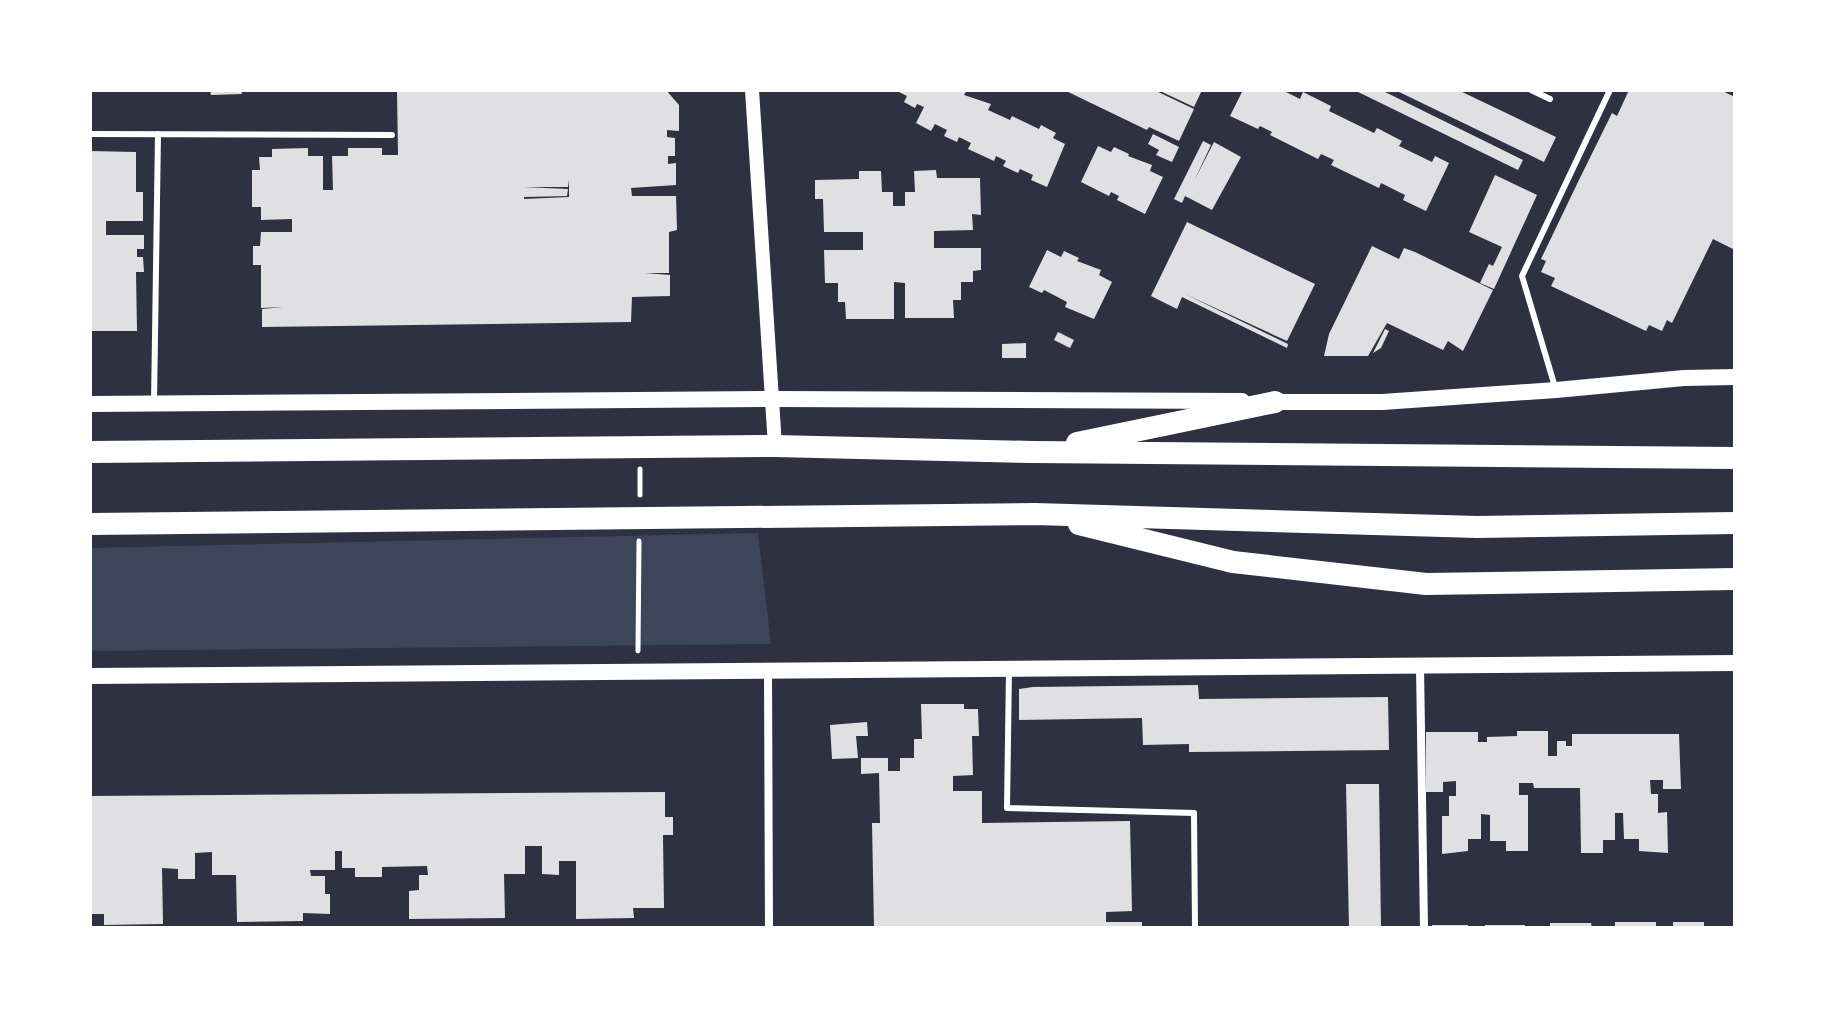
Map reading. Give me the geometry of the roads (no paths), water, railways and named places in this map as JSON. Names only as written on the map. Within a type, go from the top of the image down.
[{"type":"highway","points":[[1032,452],[1275,402]]},
{"type":"highway","points":[[90,452],[775,446],[1032,452],[1735,458]]},
{"type":"highway","points":[[90,524],[1035,514],[1477,527],[1735,523]]},
{"type":"highway","points":[[1035,514],[1233,562],[1426,584],[1735,579]]},
{"type":"main road","points":[[90,404],[774,399],[1382,402],[1684,378],[1735,377]]},
{"type":"main road","points":[[90,676],[1735,663]]},
{"type":"street","points":[[752,90],[775,446]]},
{"type":"street","points":[[1420,666],[1424,928]]},
{"type":"street","points":[[768,672],[769,928]]},
{"type":"lane","points":[[1531,90],[1550,99]]},
{"type":"lane","points":[[1556,390],[1522,276],[1610,90]]},
{"type":"lane","points":[[90,134],[392,135]]},
{"type":"lane","points":[[154,403],[158,134]]},
{"type":"lane","points":[[1009,670],[1007,808],[1194,813],[1195,928]]}]
